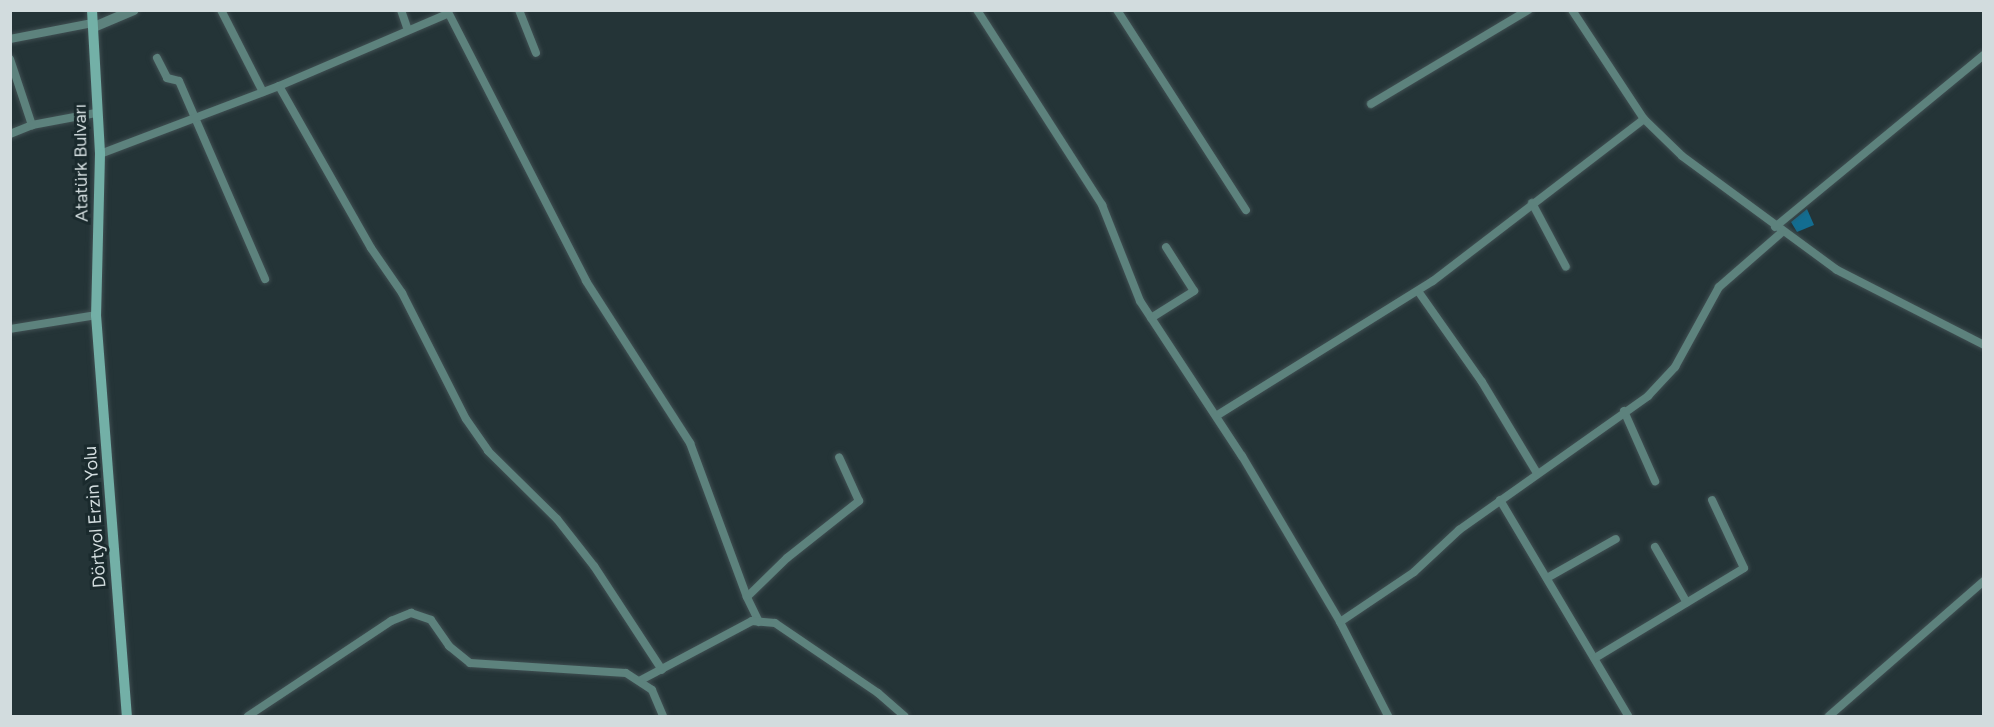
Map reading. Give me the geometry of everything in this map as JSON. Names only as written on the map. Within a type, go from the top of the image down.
[{"type":"main road","name":"Atatürk Bulvarı","points":[[92,10],[100,154],[96,315]]},
{"type":"main road","name":"Dörtyol Erzin Yolu","points":[[96,315],[127,717]]},
{"type":"street","points":[[10,39],[93,25],[134,10]]},
{"type":"street","points":[[221,10],[263,92]]},
{"type":"street","points":[[401,10],[408,30]]},
{"type":"street","points":[[519,10],[536,52]]},
{"type":"street","points":[[977,10],[1102,205],[1151,318],[1216,416],[1340,622],[1388,717]]},
{"type":"street","points":[[1118,10],[1246,210]]},
{"type":"street","points":[[1371,104],[1528,10]]},
{"type":"street","points":[[1572,10],[1644,119],[1682,156],[1779,230],[1837,270],[1983,345]]},
{"type":"street","points":[[100,154],[279,86],[447,12],[586,281],[690,443],[747,597],[759,622]]},
{"type":"street","points":[[1340,622],[1414,573],[1459,530],[1648,396],[1675,367],[1719,287],[1779,230],[1983,55]]},
{"type":"street","points":[[10,58],[32,125]]},
{"type":"street","points":[[157,58],[167,78],[178,81],[265,279]]},
{"type":"street","points":[[279,86],[370,248],[402,293],[466,419],[488,451],[557,519],[594,566],[662,670]]},
{"type":"street","points":[[10,134],[32,125],[96,113]]},
{"type":"street","points":[[1216,416],[1418,291],[1644,119]]},
{"type":"street","points":[[1532,203],[1566,267]]},
{"type":"street","points":[[1151,318],[1194,291],[1166,247]]},
{"type":"street","points":[[1418,291],[1482,382],[1537,473]]},
{"type":"street","points":[[10,329],[96,315]]},
{"type":"street","points":[[1624,411],[1655,481]]},
{"type":"street","points":[[747,597],[788,558],[859,501],[839,457]]},
{"type":"street","points":[[1500,500],[1628,717]]},
{"type":"street","points":[[1595,658],[1744,568],[1712,500]]},
{"type":"street","points":[[1547,578],[1616,538]]},
{"type":"street","points":[[1655,547],[1687,603]]},
{"type":"street","points":[[1829,717],[1983,581]]},
{"type":"street","points":[[248,717],[391,621],[411,613],[431,620],[449,646],[470,663],[626,673],[641,680],[652,690],[663,717]]},
{"type":"street","points":[[641,680],[759,622],[784,629],[878,693],[904,717]]},
{"type":"building","points":[[1807,209],[1814,225],[1797,232],[1791,222]]}]
